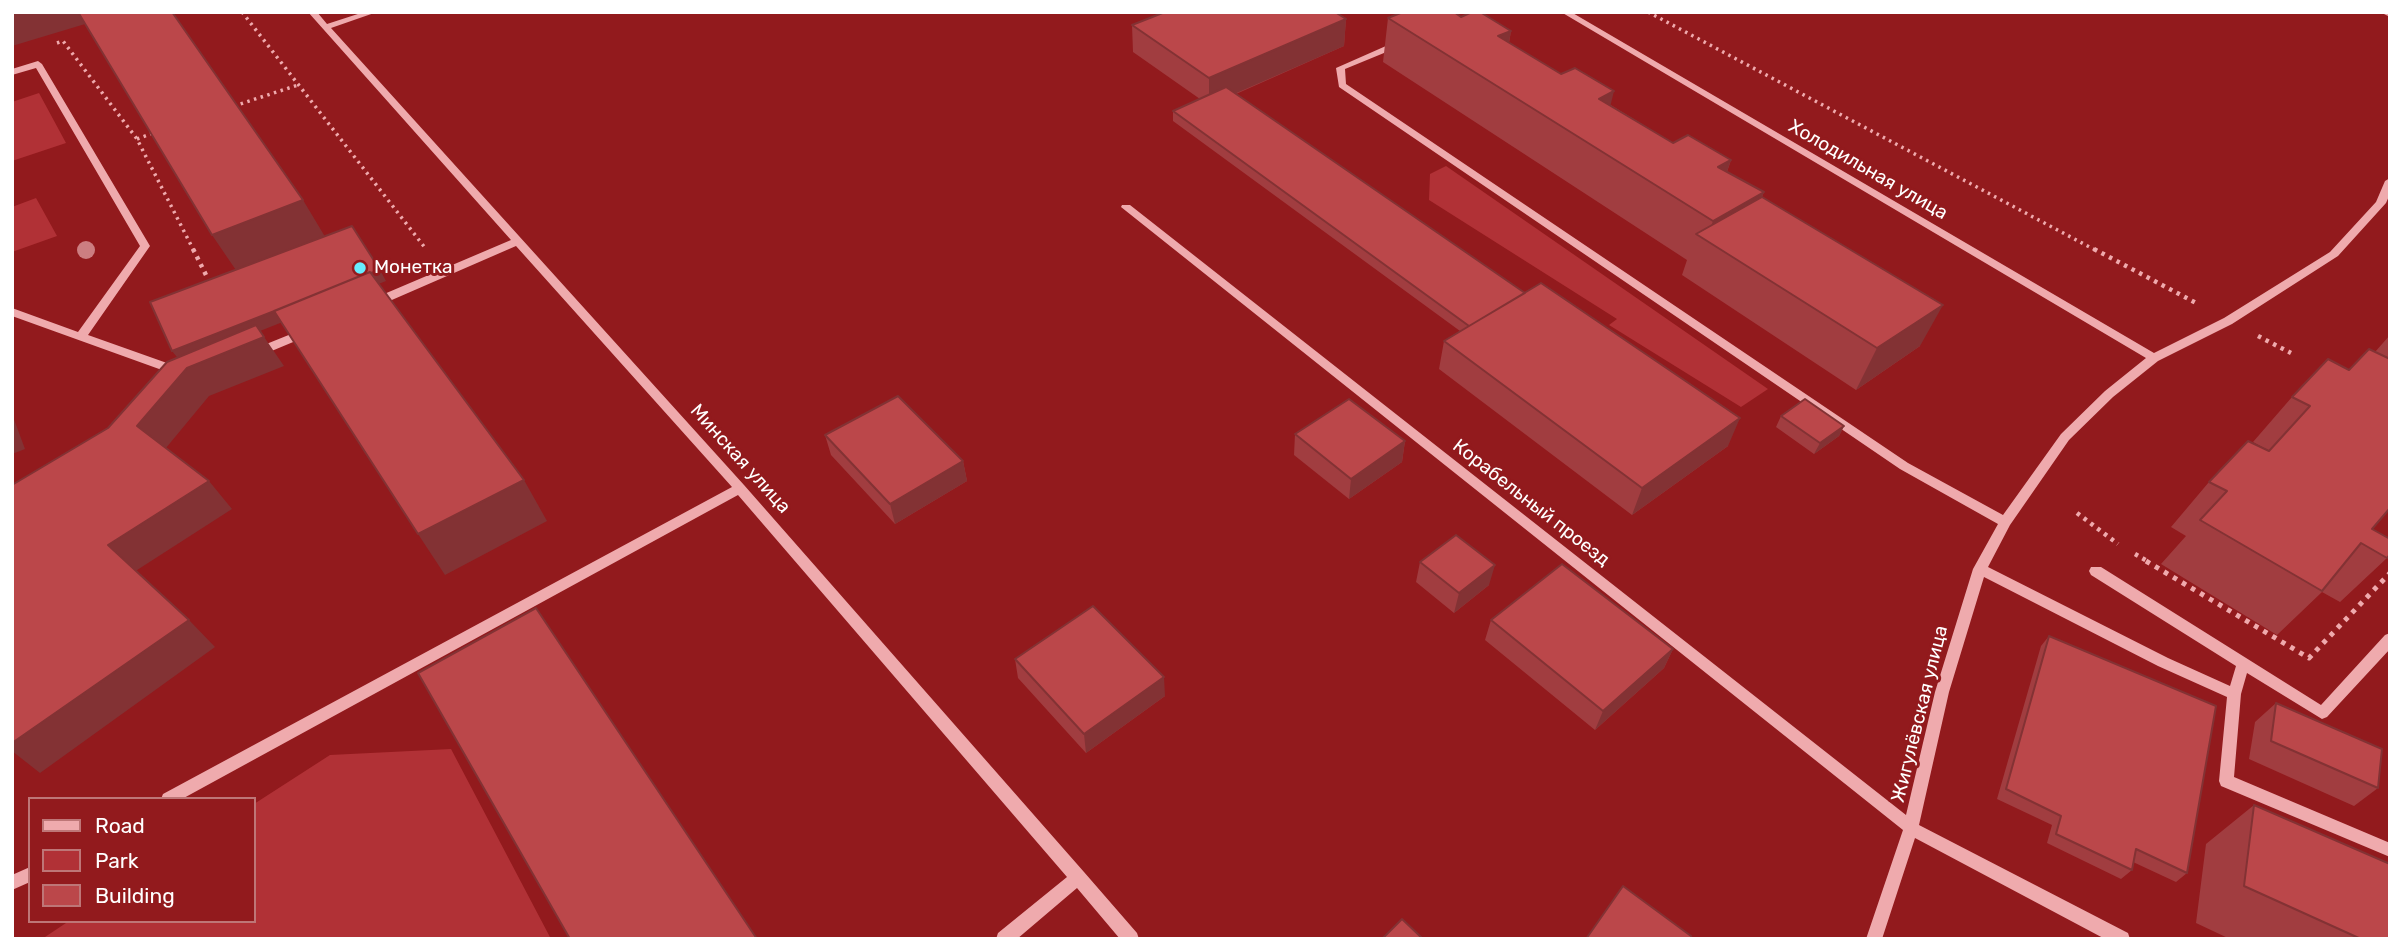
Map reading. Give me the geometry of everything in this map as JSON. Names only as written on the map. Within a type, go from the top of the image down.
[{"type":"street","name":"Минская улица","points":[[313,12],[740,488],[1131,939]]},
{"type":"street","points":[[326,27],[373,12]]},
{"type":"street","name":"Холодильная улица","points":[[1564,12],[2154,358]]},
{"type":"street","points":[[2384,12],[2390,15]]},
{"type":"street","points":[[1409,39],[1340,68],[1342,85],[1904,466],[2005,522]]},
{"type":"street","points":[[12,72],[38,64],[145,246],[81,336]]},
{"type":"street","name":"Жигулёвская улица","points":[[1874,939],[1911,828],[1942,692],[1980,569],[2005,522],[2065,437],[2109,394],[2154,358],[2228,321],[2334,254],[2386,205],[2390,181]]},
{"type":"street","name":"Корабельный проезд","points":[[1126,207],[1911,828],[2122,939]]},
{"type":"street","points":[[358,310],[519,241]]},
{"type":"street","points":[[12,312],[184,373]]},
{"type":"street","points":[[247,357],[321,326]]},
{"type":"street","points":[[172,797],[740,488]]},
{"type":"street","points":[[1980,569],[2163,662],[2234,694]]},
{"type":"street","points":[[2096,571],[2322,713],[2390,639]]},
{"type":"street","points":[[2243,664],[2234,694],[2226,781],[2390,850]]},
{"type":"street","points":[[12,883],[28,875]]},
{"type":"street","points":[[1004,939],[1078,877]]},
{"type":"path","points":[[242,12],[444,273]]},
{"type":"path","points":[[1648,12],[2291,353]]},
{"type":"path","points":[[223,110],[298,85]]},
{"type":"path","points":[[162,131],[137,139],[206,275]]},
{"type":"path","points":[[2077,513],[2116,543],[2309,658],[2390,573]]},
{"type":"green space","points":[[39,93],[66,143],[12,161],[12,102]]},
{"type":"green space","points":[[1446,166],[1768,389],[1741,407],[1609,325],[1617,319],[1429,200],[1430,174]]},
{"type":"green space","points":[[36,198],[57,236],[12,252],[12,207]]},
{"type":"green space","points":[[451,749],[551,939],[42,939],[66,923],[256,923],[256,803],[330,755]]},
{"type":"building","points":[[78,12],[172,12],[303,200],[212,235]]},
{"type":"building","points":[[1165,12],[1335,12],[1346,19],[1209,78],[1132,25]]},
{"type":"building","points":[[1403,12],[1454,12],[1461,17],[1480,12],[1511,31],[1498,36],[1561,74],[1575,68],[1614,91],[1599,99],[1673,143],[1688,135],[1731,160],[1718,167],[1764,192],[1713,221],[1388,18]]},
{"type":"building","points":[[1226,87],[1525,293],[1469,326],[1173,111]]},
{"type":"building","points":[[1762,197],[1943,305],[1877,348],[1696,234]]},
{"type":"building","points":[[352,226],[380,270],[172,351],[150,302]]},
{"type":"building","points":[[370,272],[524,480],[418,534],[274,311]]},
{"type":"building","points":[[1541,283],[1740,418],[1642,488],[1444,341]]},
{"type":"building","points":[[256,325],[264,337],[187,368],[137,426],[209,481],[108,545],[189,620],[12,743],[12,485],[108,428],[167,362]]},
{"type":"building","points":[[2369,349],[2390,359],[2390,508],[2372,529],[2390,539],[2390,554],[2387,558],[2361,543],[2322,591],[2200,520],[2227,491],[2209,482],[2248,441],[2269,451],[2310,406],[2292,397],[2328,359],[2349,370]]},
{"type":"building","points":[[898,396],[963,461],[890,504],[825,435]]},
{"type":"building","points":[[1349,399],[1405,441],[1351,479],[1295,434]]},
{"type":"building","points":[[1805,399],[1844,426],[1820,443],[1781,416]]},
{"type":"building","points":[[1456,535],[1495,565],[1459,593],[1420,562]]},
{"type":"building","points":[[1562,564],[1673,649],[1603,711],[1491,620]]},
{"type":"building","points":[[1093,606],[1164,677],[1084,734],[1015,659]]},
{"type":"building","points":[[536,608],[757,939],[570,939],[418,673]]},
{"type":"building","points":[[2049,636],[2216,706],[2187,873],[2136,849],[2132,870],[2056,834],[2061,816],[2006,789]]},
{"type":"building","points":[[2276,703],[2382,749],[2378,788],[2271,741]]},
{"type":"building","points":[[2254,805],[2390,864],[2390,939],[2361,939],[2244,886]]},
{"type":"building","points":[[1623,886],[1691,936],[1692,939],[1586,939]]},
{"type":"building","points":[[1402,919],[1423,939],[1382,939]]},
{"type":"place","name":"Монетка","points":[[360,268]]}]
